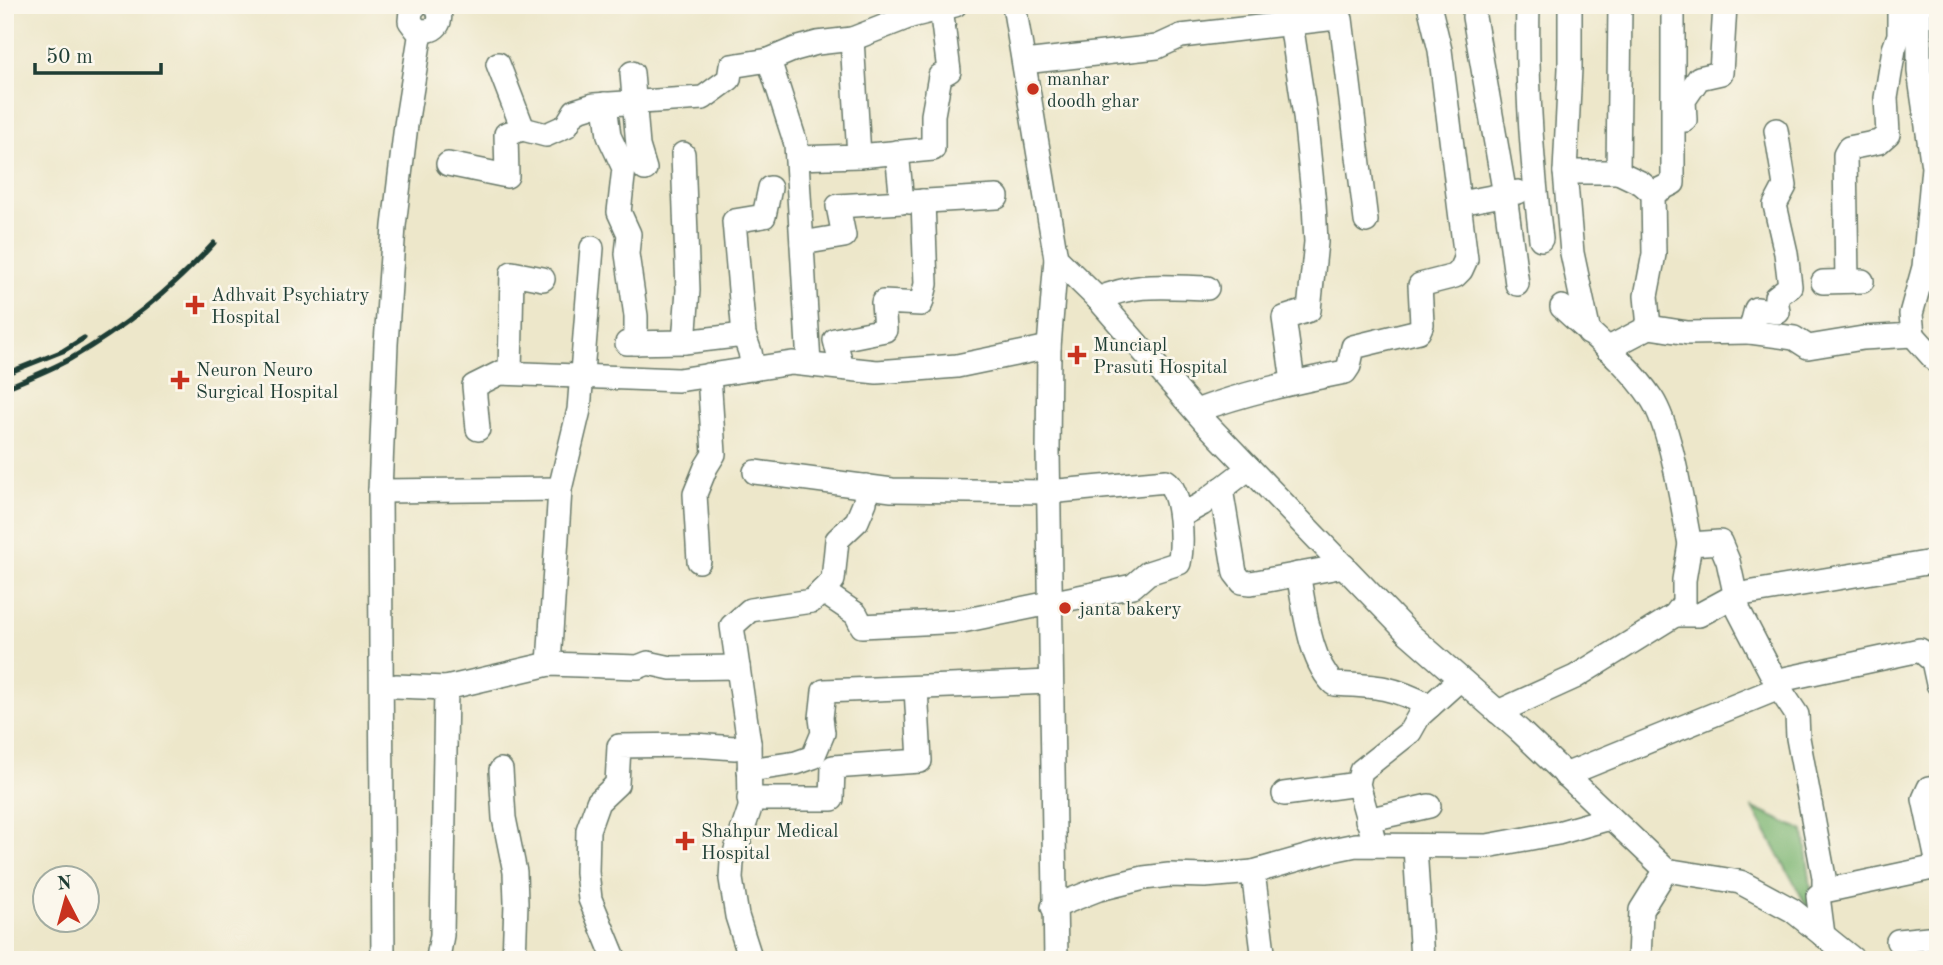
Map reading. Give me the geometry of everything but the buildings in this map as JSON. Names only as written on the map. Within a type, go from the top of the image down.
[{"type":"street","points":[[1014,5],[1056,258],[1049,347],[1048,492],[1055,960]]},
{"type":"street","points":[[1196,411],[1222,401],[1293,382],[1345,372],[1349,366],[1351,350],[1358,344],[1419,331],[1422,324],[1420,285],[1455,276],[1461,270],[1466,259],[1460,202],[1440,50],[1429,5]]},
{"type":"street","points":[[1528,5],[1526,61],[1541,239]]},
{"type":"street","points":[[1570,5],[1565,172],[1573,254],[1589,333]]},
{"type":"street","points":[[1618,172],[1620,5]]},
{"type":"street","points":[[1653,193],[1673,183],[1673,5]]},
{"type":"street","points":[[1673,129],[1685,121],[1684,100],[1699,78],[1721,73],[1725,5]]},
{"type":"street","points":[[1823,282],[1855,281],[1844,155],[1849,148],[1879,142],[1888,134],[1886,98],[1899,35],[1899,5]]},
{"type":"street","points":[[1919,5],[1928,49],[1919,71],[1933,167],[1924,267],[1911,314],[1913,335],[1938,363]]},
{"type":"street","points":[[412,7],[410,21],[421,32],[430,31],[438,25],[441,7]]},
{"type":"street","points":[[448,164],[507,176],[506,134],[523,129],[546,135],[566,126],[575,111],[605,104],[703,98],[729,79],[731,66],[769,60],[806,46],[852,39],[911,16],[948,7],[949,71],[940,76],[933,116],[933,149],[797,158]]},
{"type":"street","points":[[1474,17],[1505,195],[1517,285]]},
{"type":"street","points":[[1024,62],[1157,47],[1181,36],[1336,18],[1343,22],[1366,220]]},
{"type":"street","points":[[1292,23],[1305,116],[1316,242],[1309,310],[1284,318],[1293,382]]},
{"type":"street","points":[[383,960],[380,491],[386,344],[394,226],[421,32]]},
{"type":"street","points":[[852,39],[859,156]]},
{"type":"street","points":[[769,60],[796,144],[809,364]]},
{"type":"street","points":[[498,64],[523,129]]},
{"type":"street","points":[[632,73],[638,146],[645,169]]},
{"type":"street","points":[[605,104],[609,136],[624,168],[619,212],[628,234],[627,254],[636,316],[631,343],[684,342],[744,335]]},
{"type":"street","points":[[1750,332],[1756,309],[1779,312],[1776,297],[1790,286],[1775,205],[1784,186],[1776,130]]},
{"type":"street","points":[[842,368],[835,340],[885,330],[883,302],[921,304],[926,284],[912,201],[897,152]]},
{"type":"street","points":[[683,155],[688,290],[684,342]]},
{"type":"street","points":[[1565,172],[1618,172],[1641,183],[1653,193],[1654,254],[1646,296],[1649,327]]},
{"type":"street","points":[[753,369],[744,335],[734,221],[764,215],[770,188]]},
{"type":"street","points":[[1460,202],[1535,189]]},
{"type":"street","points":[[802,243],[844,236],[838,206],[997,197]]},
{"type":"street","points":[[549,664],[559,489],[579,410],[592,248]]},
{"type":"street","points":[[1056,258],[1098,299],[1249,468],[1408,633],[1498,712],[1666,870],[1740,882],[1792,910],[1854,960]]},
{"type":"street","points":[[510,373],[512,273],[543,279]]},
{"type":"street","points":[[1098,299],[1119,290],[1142,286],[1207,288]]},
{"type":"street","points":[[1498,712],[1575,677],[1675,615],[1684,603],[1684,580],[1690,544],[1668,440],[1654,401],[1629,370],[1562,307]]},
{"type":"street","points":[[1607,349],[1649,327],[1688,332],[1750,332],[1794,338],[1808,347],[1863,338],[1913,335]]},
{"type":"street","points":[[478,429],[474,386],[500,373],[678,380],[792,363],[877,372],[957,366],[1049,347]]},
{"type":"street","points":[[699,561],[695,494],[714,454],[709,376]]},
{"type":"street","points":[[1180,516],[1202,504],[1249,468]]},
{"type":"street","points":[[755,472],[892,489],[1048,492],[1166,481],[1173,486],[1180,516],[1180,559],[1176,565],[1148,573],[1133,586],[962,621],[862,626],[856,614],[822,591]]},
{"type":"street","points":[[751,960],[737,916],[731,879],[732,862],[750,808],[749,743],[732,626],[750,610],[812,601],[833,580],[837,540],[857,521],[865,502],[866,486]]},
{"type":"street","points":[[380,491],[559,489]]},
{"type":"street","points":[[1221,489],[1238,578],[1242,582],[1251,583],[1343,566]]},
{"type":"street","points":[[1690,544],[1720,542],[1728,561],[1739,611],[1777,684],[1797,715],[1802,763],[1824,877],[1824,891]]},
{"type":"street","points":[[1675,615],[1699,615],[1736,595],[1938,561]]},
{"type":"street","points":[[1298,574],[1317,659],[1328,678],[1334,684],[1371,684],[1400,691],[1430,706]]},
{"type":"street","points":[[1565,775],[1777,684],[1920,650],[1933,661],[1938,684]]},
{"type":"street","points":[[396,686],[446,688],[549,664],[638,667],[648,663],[671,668],[738,667]]},
{"type":"street","points":[[1375,844],[1358,785],[1361,771],[1409,732],[1419,716],[1461,679]]},
{"type":"street","points":[[749,770],[796,763],[813,757],[823,733],[821,718],[824,691],[1050,682]]},
{"type":"street","points":[[441,960],[438,958],[442,935],[446,688]]},
{"type":"street","points":[[750,799],[832,799],[833,767],[920,761],[916,688]]},
{"type":"street","points":[[615,960],[590,899],[587,872],[588,830],[598,803],[617,784],[619,747],[694,745],[735,748],[749,743]]},
{"type":"street","points":[[501,770],[504,818],[515,872],[514,960]]},
{"type":"street","points":[[1284,794],[1358,785]]},
{"type":"street","points":[[1823,934],[1818,896],[1824,891],[1937,867],[1924,799],[1929,788],[1938,787]]},
{"type":"street","points":[[1367,820],[1429,806]]},
{"type":"street","points":[[1053,907],[1099,889],[1144,878],[1205,877],[1253,872],[1327,850],[1375,844],[1415,847],[1487,846],[1558,833],[1610,818]]},
{"type":"street","points":[[1415,847],[1422,960]]},
{"type":"street","points":[[1639,960],[1641,910],[1666,870]]},
{"type":"street","points":[[1253,872],[1264,960]]},
{"type":"street","points":[[1898,941],[1938,937]]},
{"type":"green space","points":[[1753,808],[1804,831],[1815,921]]},
{"type":"railway","points":[[5,388],[62,363],[128,321],[164,292],[214,243]]},
{"type":"railway","points":[[5,374],[63,351],[84,338]]},
{"type":"place","name":"manhar doodh ghar","points":[[1033,89]]},
{"type":"place","name":"Adhvait Psychiatry Hospital","points":[[195,305]]},
{"type":"place","name":"Munciapl Prasuti Hospital","points":[[1077,355]]},
{"type":"place","name":"Neuron Neuro Surgical Hospital","points":[[180,380]]},
{"type":"place","name":"janta bakery","points":[[1065,608]]},
{"type":"place","name":"Shahpur Medical Hospital","points":[[685,841]]}]
